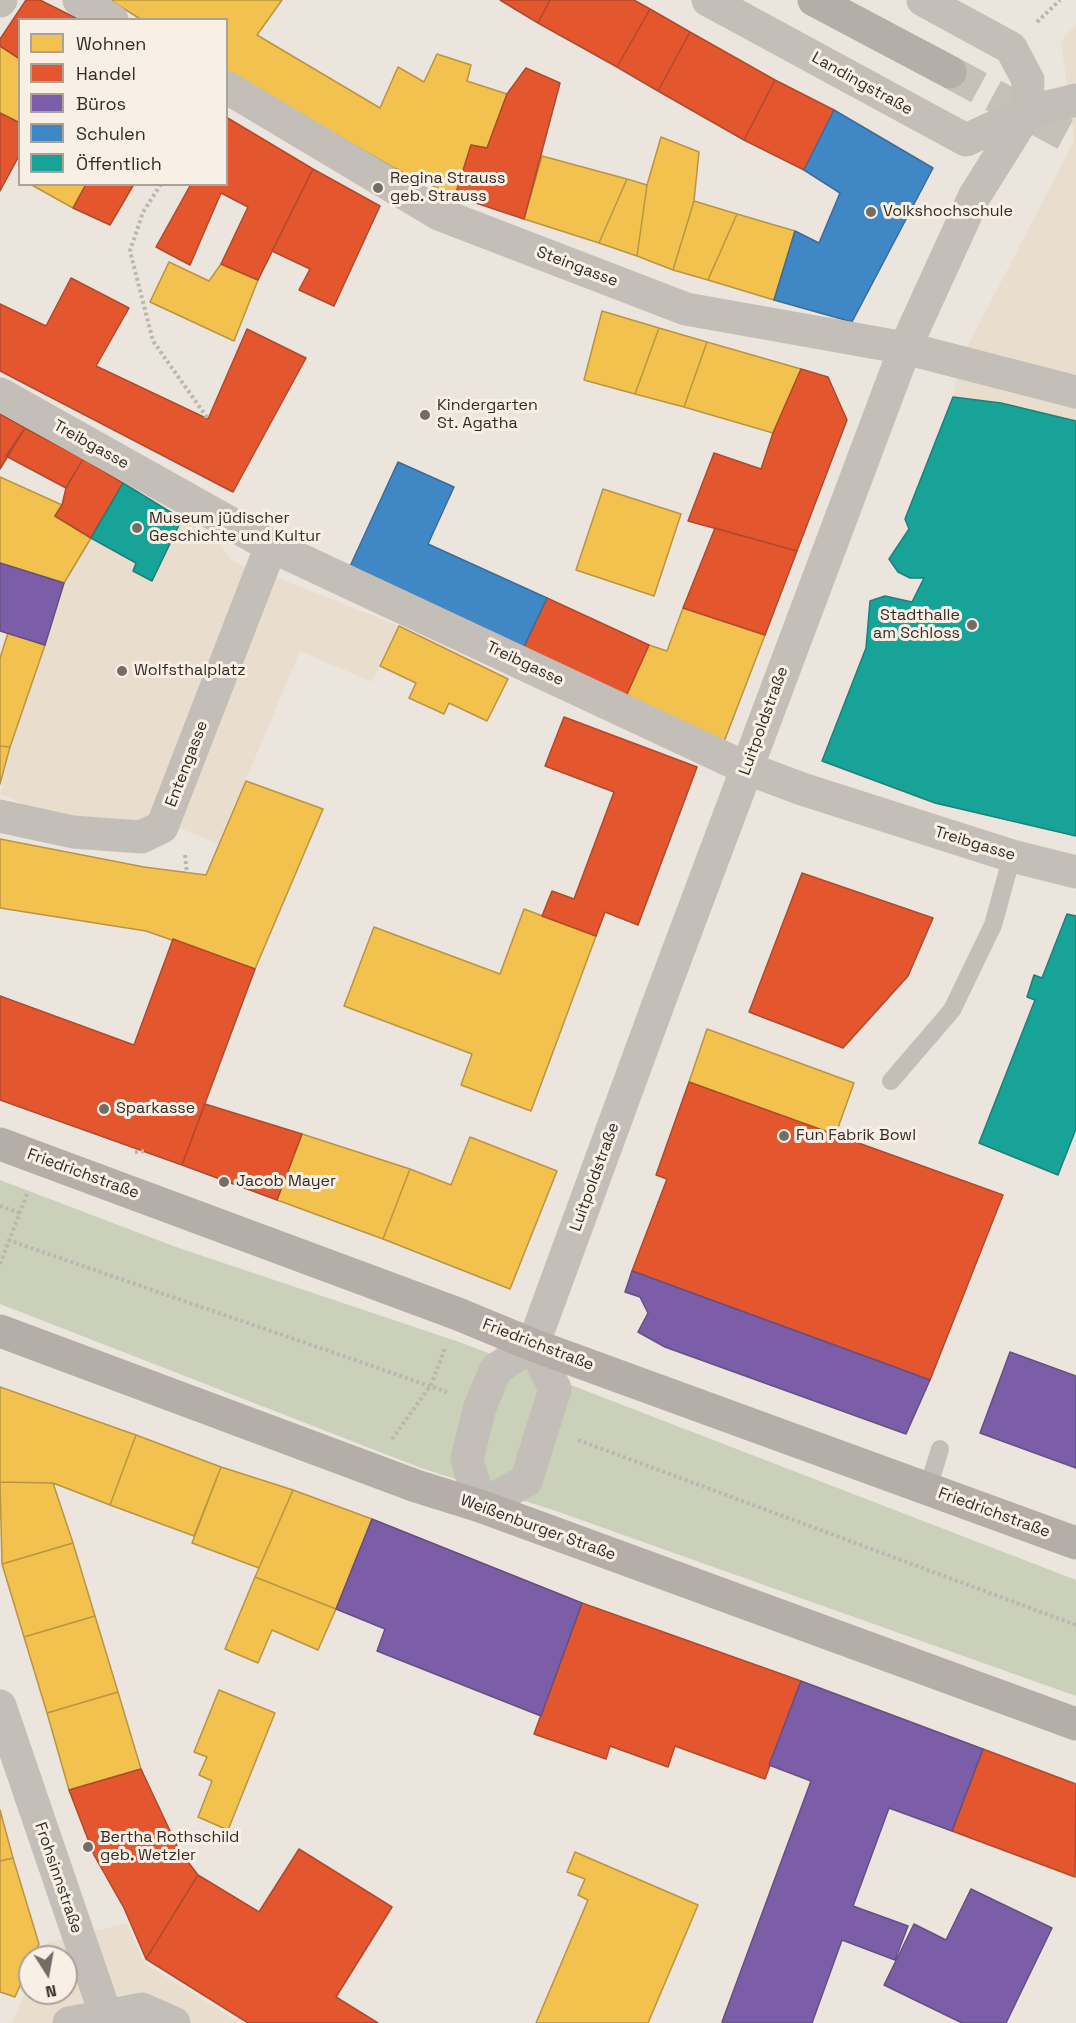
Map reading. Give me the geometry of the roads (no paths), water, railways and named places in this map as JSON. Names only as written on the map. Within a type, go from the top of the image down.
[{"type":"main road","points":[[814,0],[950,72]]},
{"type":"main road","name":"Friedrichstraße","points":[[0,1144],[458,1314],[533,1345],[1076,1543]]},
{"type":"main road","name":"Weißenburger Straße","points":[[0,1331],[370,1469],[480,1506],[1076,1724]]},
{"type":"street","points":[[79,0],[109,18]]},
{"type":"street","name":"Landingstraße","points":[[708,0],[966,140]]},
{"type":"street","points":[[923,0],[1011,48],[1028,80],[1027,112]]},
{"type":"street","name":"Steingasse","points":[[228,88],[439,214],[686,309],[905,348],[1076,392]]},
{"type":"street","points":[[974,197],[966,140],[1027,112],[1076,100]]},
{"type":"street","name":"Luitpoldstraße","points":[[533,1345],[746,768],[905,348],[974,197],[1027,112]]},
{"type":"street","name":"Treibgasse","points":[[0,394],[271,546],[746,768],[802,789],[1012,856],[1076,872]]},
{"type":"street","name":"Entengasse","points":[[0,816],[73,832],[141,837],[162,827],[271,546]]},
{"type":"street","points":[[533,1345],[555,1389],[526,1481],[480,1506],[467,1459],[480,1407],[496,1369],[533,1345]]},
{"type":"street","name":"Frohsinnstraße","points":[[0,1706],[107,2019]]},
{"type":"street","points":[[69,2023],[107,2019],[142,2010],[174,2023]]},
{"type":"lane","points":[[891,1081],[952,1010],[993,925],[1012,856]]},
{"type":"lane","points":[[928,1488],[940,1449]]},
{"type":"tunnel","points":[[950,72],[1076,140]]},
{"type":"place","name":"Regina Strauss geb. Strauss","points":[[378,188]]},
{"type":"place","name":"Volkshochschule","points":[[871,212]]},
{"type":"place","name":"Kindergarten St. Agatha","points":[[425,415]]},
{"type":"place","name":"Museum jüdischer Geschichte und Kultur","points":[[137,528]]},
{"type":"place","name":"Stadthalle am Schloss","points":[[972,625]]},
{"type":"place","name":"Wolfsthalplatz","points":[[122,671]]},
{"type":"place","name":"Sparkasse","points":[[104,1109]]},
{"type":"place","name":"Fun Fabrik Bowl","points":[[784,1136]]},
{"type":"place","name":"Jacob Mayer","points":[[224,1182]]},
{"type":"place","name":"Bertha Rothschild geb. Wetzler","points":[[88,1847]]}]
